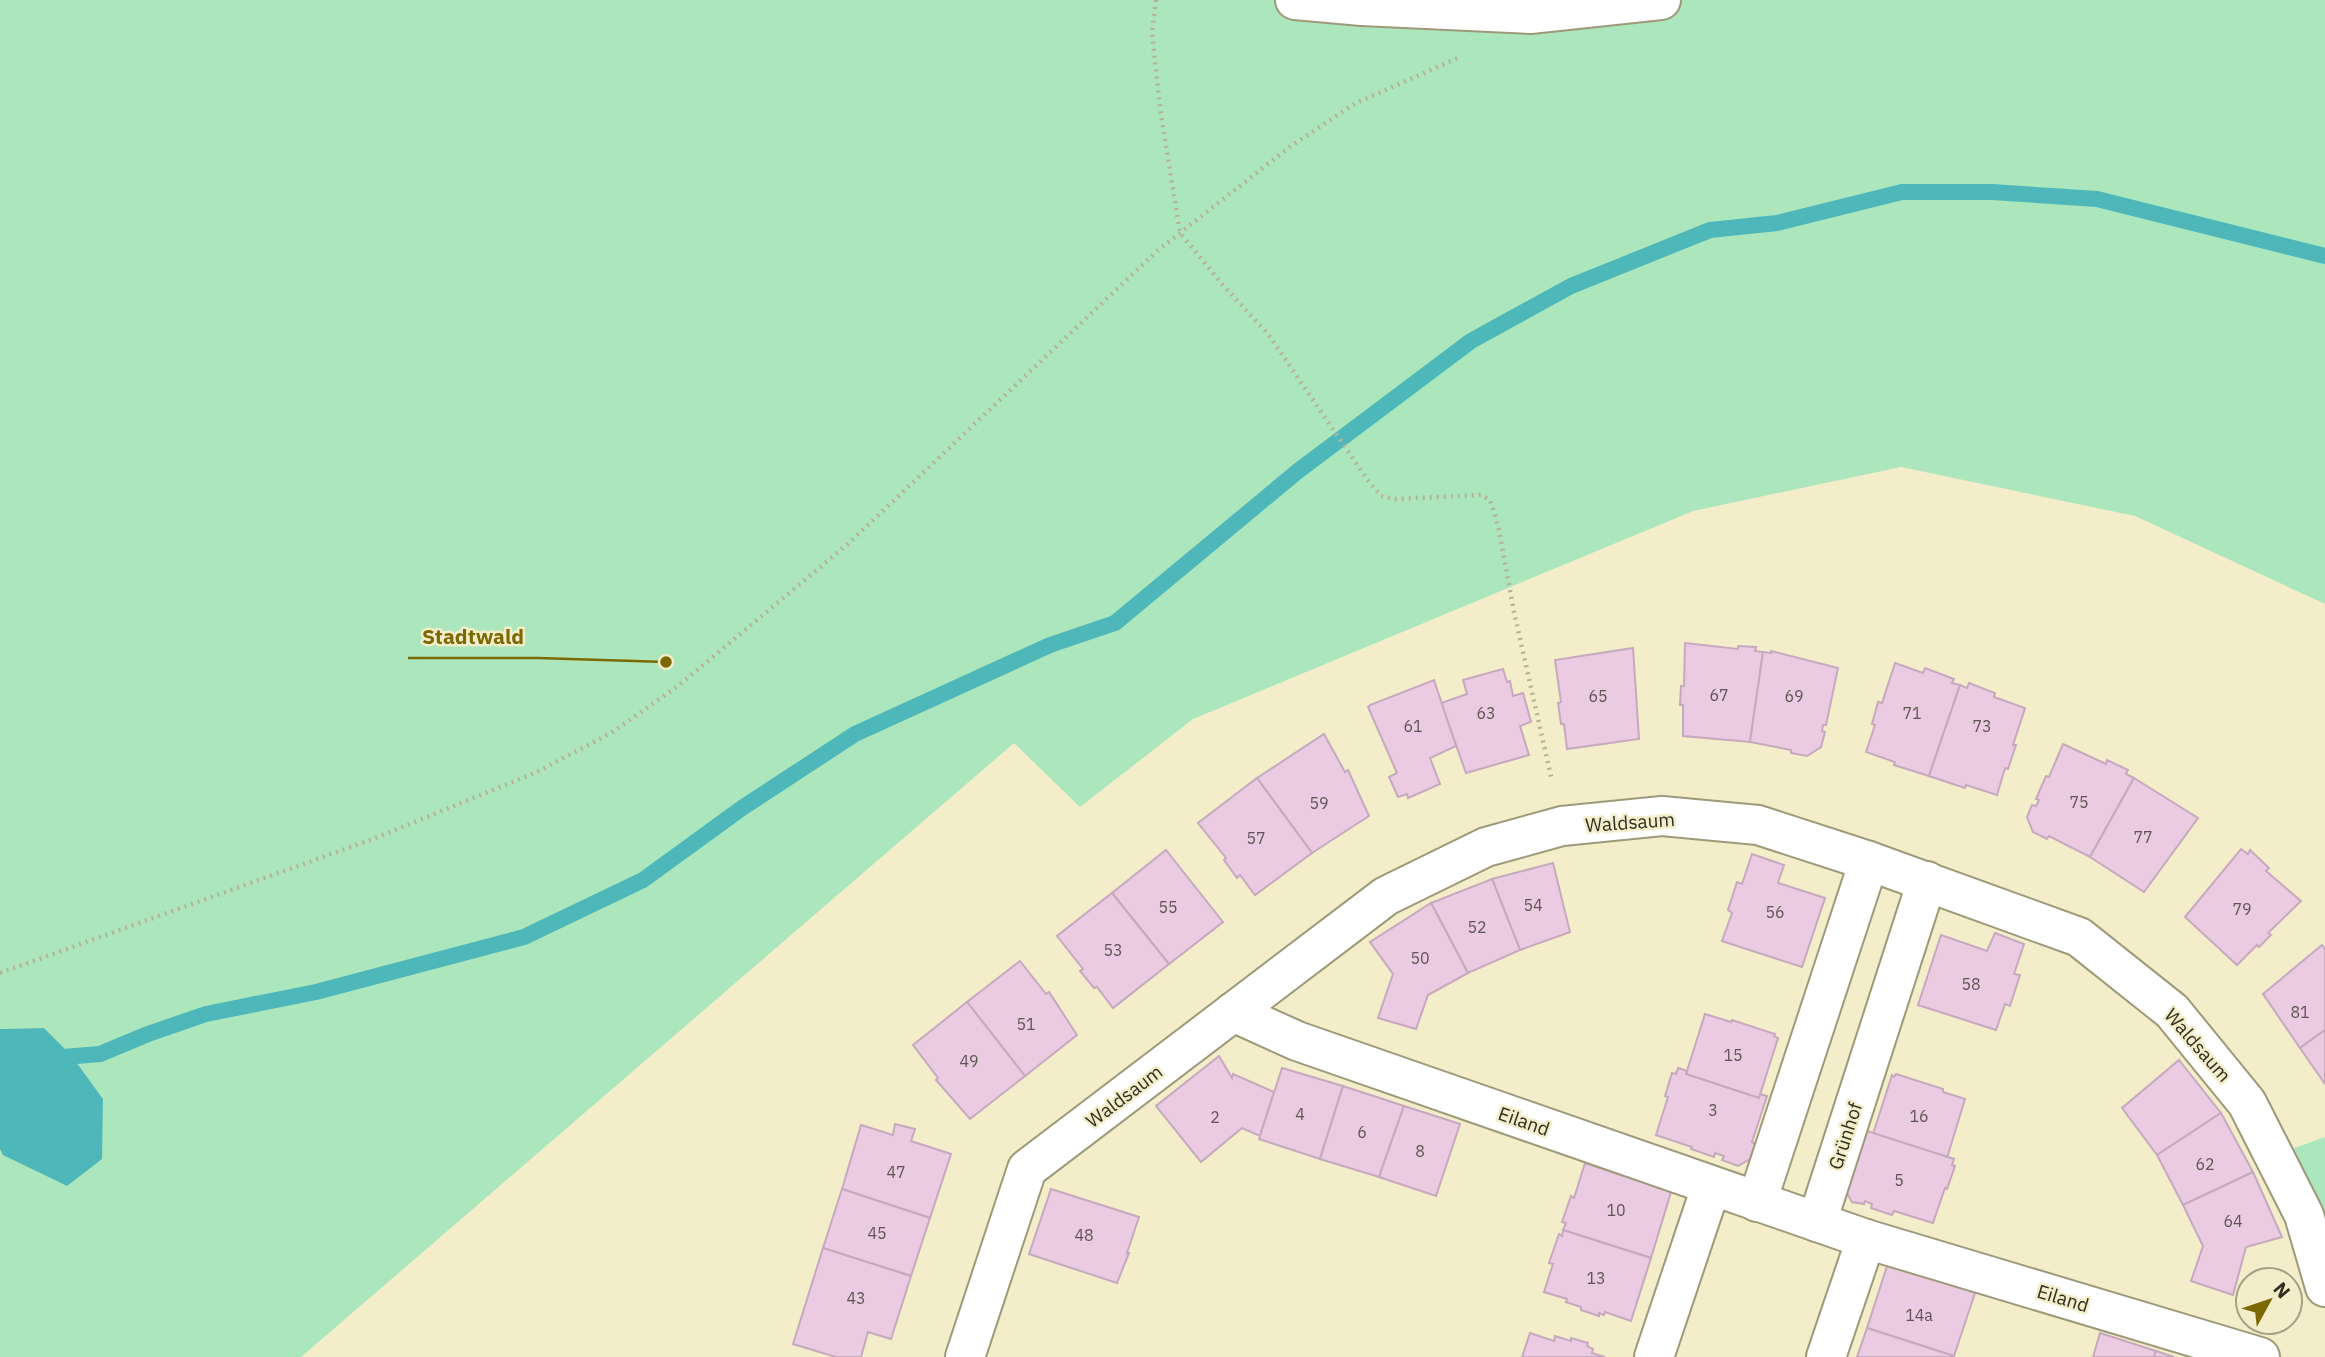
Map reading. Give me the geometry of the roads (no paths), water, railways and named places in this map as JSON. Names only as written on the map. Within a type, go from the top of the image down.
[{"type":"street","points":[[1295,0],[1530,14],[1661,0]]},
{"type":"street","name":"Waldsaum","points":[[965,1357],[1027,1169],[1386,896],[1486,847],[1562,826],[1662,816],[1758,825],[1927,881],[2079,937],[2172,1011],[2246,1103],[2314,1211],[2325,1287]]},
{"type":"street","points":[[1757,1202],[1869,861]]},
{"type":"street","name":"Grünhof","points":[[1817,1222],[1927,881]]},
{"type":"street","name":"Eiland","points":[[1233,1012],[1297,1041],[1817,1222]]},
{"type":"street","points":[[1654,1357],[1711,1186]]},
{"type":"street","points":[[1817,1222],[1866,1239],[1826,1357]]},
{"type":"street","name":"Eiland","points":[[1866,1239],[2260,1357]]},
{"type":"water","points":[[44,1028],[71,1055],[103,1099],[102,1159],[67,1186],[3,1155],[0,1149],[0,1029]]},
{"type":"waterway","points":[[51,1058],[100,1054],[206,1014],[316,992],[524,937],[643,880],[742,808],[855,734],[1050,645],[1115,623],[1298,471],[1471,341],[1571,286],[1710,230],[1777,223],[1902,192],[1992,192],[2097,199],[2325,256]]},
{"type":"place","name":"Stadtwald","points":[[666,662]]}]
